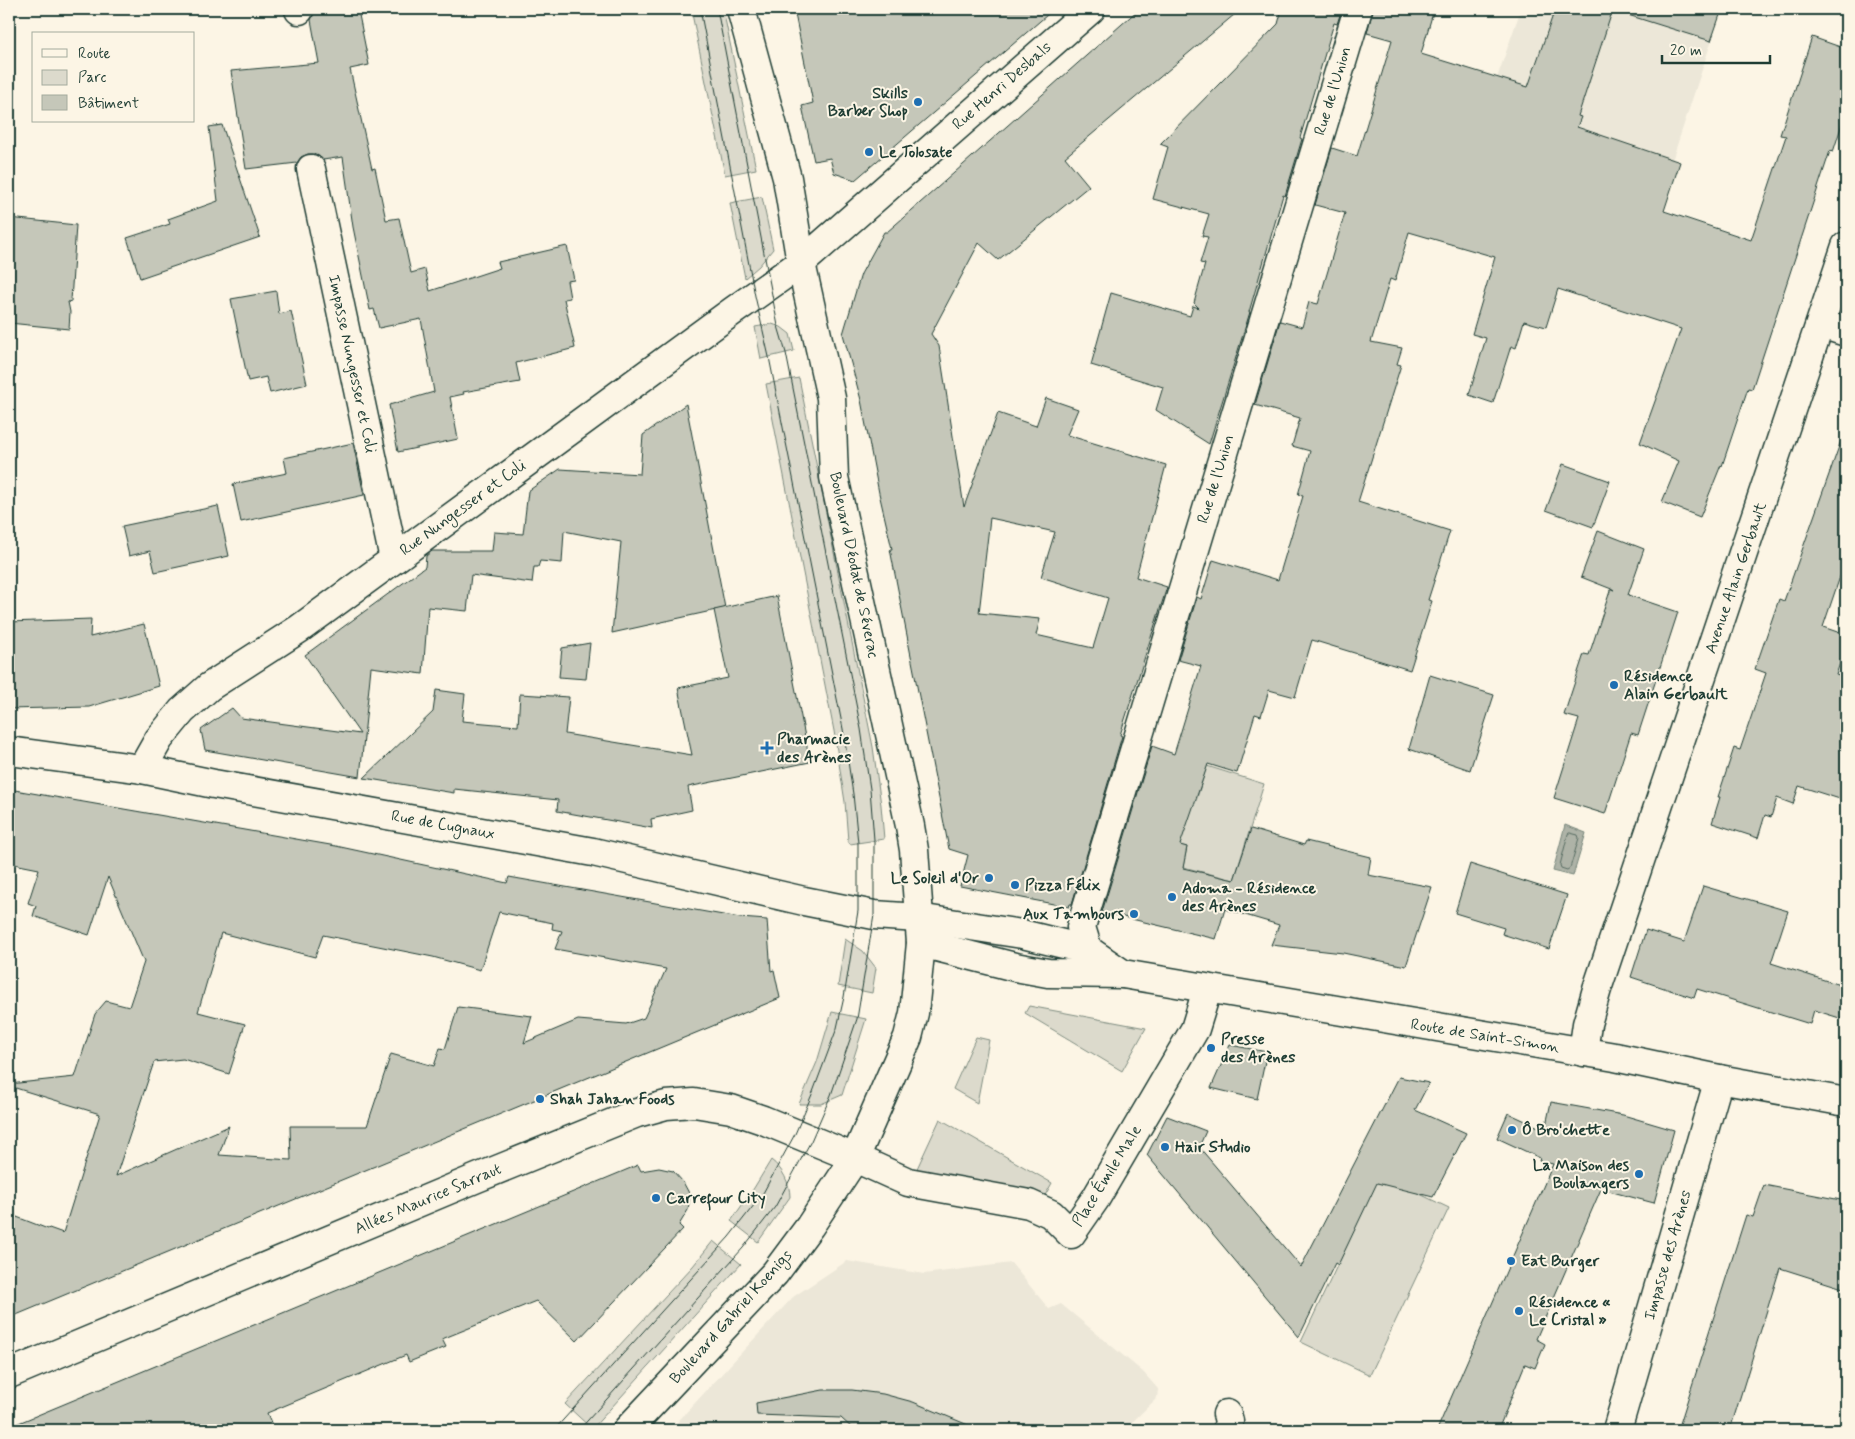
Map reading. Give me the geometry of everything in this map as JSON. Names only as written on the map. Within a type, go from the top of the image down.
[{"type":"street","name":"Boulevard Déodat de Séverac","points":[[741,9],[787,178],[802,263],[831,398],[834,477],[910,826],[914,850],[920,931]]},
{"type":"street","name":"Rue Henri Desbals","points":[[802,263],[1091,9]]},
{"type":"street","name":"Rue de l'Union","points":[[1088,950],[1081,928],[1358,9]]},
{"type":"street","name":"Impasse Nungesser et Coli","points":[[311,168],[394,559]]},
{"type":"street","name":"Avenue Alain Gerbault","points":[[1583,1052],[1587,1024],[1597,989],[1834,328],[1846,246]]},
{"type":"street","name":"Rue Nungesser et Coli","points":[[142,769],[159,739],[182,710],[209,687],[298,629],[802,263]]},
{"type":"street","name":"Rue de Cugnaux","points":[[9,751],[142,769],[214,784],[593,852],[874,915],[920,931]]},
{"type":"street","name":"Route de Saint-Simon","points":[[920,931],[1054,941],[1088,950],[1123,974]]},
{"type":"street","name":"Route de Saint-Simon","points":[[920,931],[1015,967],[1048,973],[1123,974],[1207,990],[1583,1052],[1846,1102]]},
{"type":"street","name":"Boulevard Gabriel Koenigs","points":[[626,1430],[774,1273],[810,1226],[855,1158],[908,1037],[914,1013],[920,931]]},
{"type":"street","name":"Place Émile Male","points":[[855,1158],[908,1182],[1029,1204],[1051,1214],[1071,1234],[1096,1198],[1195,1029],[1207,990]]},
{"type":"street","name":"Impasse des Arènes","points":[[1617,1430],[1719,1079]]},
{"type":"street","name":"Allées Maurice Sarraut","points":[[9,1374],[637,1113],[666,1105],[694,1104],[731,1110],[763,1120],[855,1158]]},
{"type":"shaded area","points":[[1521,9],[1722,9],[1656,209],[1497,78]]},
{"type":"shaded area","points":[[847,1261],[924,1274],[1011,1263],[1049,1309],[1061,1304],[1143,1372],[1158,1389],[1157,1398],[1124,1430],[670,1430],[793,1297]]},
{"type":"green space","points":[[691,9],[723,9],[756,169],[725,175]]},
{"type":"green space","points":[[762,197],[773,249],[759,266],[745,278],[730,203]]},
{"type":"green space","points":[[772,324],[781,327],[790,334],[794,351],[761,359],[755,327]]},
{"type":"green space","points":[[799,378],[873,747],[881,805],[884,839],[850,844],[848,841],[845,802],[834,731],[766,384]]},
{"type":"green space","points":[[1207,766],[1264,784],[1234,880],[1183,867],[1187,847],[1168,842],[1144,787],[1195,804]]},
{"type":"green space","points":[[845,939],[863,951],[876,968],[872,993],[838,986]]},
{"type":"green space","points":[[1029,1006],[1146,1028],[1122,1071],[1025,1013]]},
{"type":"green space","points":[[832,1012],[866,1019],[842,1095],[821,1104],[799,1104],[817,1062]]},
{"type":"green space","points":[[976,1037],[989,1040],[977,1103],[953,1089]]},
{"type":"green space","points":[[940,1119],[1052,1183],[1043,1199],[914,1175]]},
{"type":"green space","points":[[771,1160],[785,1176],[789,1186],[790,1197],[758,1242],[731,1221]]},
{"type":"green space","points":[[1380,1175],[1449,1208],[1370,1375],[1301,1342]]},
{"type":"green space","points":[[713,1241],[741,1264],[592,1429],[565,1404],[693,1266]]},
{"type":"water","points":[[1565,825],[1586,833],[1573,876],[1553,871]]},
{"type":"building","points":[[794,9],[1054,9],[855,180],[834,173],[830,158],[814,161],[802,106],[813,103]]},
{"type":"building","points":[[1139,9],[1241,9],[1065,157],[1089,186],[998,260],[979,243],[931,334],[939,346],[964,507],[998,413],[1036,426],[1046,398],[1078,409],[1067,435],[1166,465],[1136,577],[1167,587],[1120,735],[1122,736],[1072,904],[1069,907],[960,886],[968,855],[949,849],[890,549],[892,549],[861,400],[843,334],[861,274],[884,232],[887,232]],"holes":[[[990,518],[1055,532],[1041,577],[1108,598],[1093,648],[1036,635],[1040,619],[979,613]]]},
{"type":"building","points":[[1282,9],[1342,9],[1337,24],[1334,23],[1300,138],[1302,139],[1285,196],[1283,195],[1250,312],[1209,444],[1156,410],[1163,387],[1091,365],[1111,293],[1190,316],[1193,306],[1199,308],[1194,303],[1205,264],[1200,263],[1208,237],[1202,236],[1209,214],[1153,199],[1168,147],[1160,144],[1278,24]]},
{"type":"building","points":[[1373,9],[1434,9],[1421,54],[1528,87],[1555,9],[1613,9],[1578,116],[1581,117],[1577,127],[1680,162],[1664,211],[1751,240],[1786,136],[1780,135],[1812,37],[1846,49],[1846,112],[1833,152],[1830,151],[1752,389],[1748,388],[1722,466],[1700,517],[1662,502],[1679,461],[1640,443],[1681,329],[1558,289],[1546,327],[1524,321],[1516,348],[1511,346],[1493,403],[1469,395],[1486,338],[1472,334],[1495,257],[1409,232],[1395,281],[1390,279],[1371,342],[1402,348],[1397,364],[1401,365],[1358,502],[1450,531],[1428,600],[1432,601],[1410,670],[1312,640],[1295,697],[1269,690],[1261,716],[1255,714],[1237,773],[1208,764],[1180,845],[1187,847],[1183,868],[1234,880],[1251,829],[1304,845],[1306,841],[1371,857],[1368,875],[1432,887],[1406,966],[1343,953],[1271,945],[1279,925],[1225,909],[1216,939],[1102,912],[1152,746],[1174,754],[1201,666],[1178,660],[1197,597],[1201,599],[1213,560],[1278,580],[1303,496],[1298,495],[1310,451],[1292,446],[1300,418],[1255,405],[1280,321],[1302,327],[1309,302],[1318,304],[1345,213],[1315,205],[1332,148],[1357,156],[1392,40],[1367,33]]},
{"type":"building","points":[[1629,9],[1722,9],[1711,41],[1628,15]]},
{"type":"building","points":[[358,10],[369,65],[350,69],[372,169],[375,168],[386,220],[399,218],[411,273],[425,269],[430,291],[500,268],[498,262],[567,246],[574,280],[567,281],[570,298],[564,299],[575,348],[516,363],[520,382],[463,392],[464,394],[450,397],[458,439],[398,452],[389,405],[434,392],[421,319],[379,328],[374,309],[370,310],[353,227],[343,157],[323,160],[316,154],[308,154],[301,157],[297,163],[246,169],[231,71],[319,63],[311,20],[314,13]]},
{"type":"building","points":[[222,125],[260,237],[140,278],[127,238],[170,224],[168,219],[218,201],[209,127]]},
{"type":"building","points":[[9,218],[76,225],[71,301],[68,302],[70,312],[69,329],[9,323]]},
{"type":"building","points":[[276,291],[279,314],[291,311],[307,384],[270,393],[266,377],[248,381],[231,299]]},
{"type":"building","points":[[686,404],[725,608],[612,633],[621,542],[564,531],[562,563],[540,561],[538,567],[534,567],[532,583],[471,575],[467,611],[428,607],[423,674],[371,667],[360,777],[205,750],[201,730],[232,708],[241,718],[360,734],[305,655],[425,567],[426,556],[432,551],[492,551],[494,532],[523,534],[528,491],[560,469],[640,474],[643,435]]},
{"type":"building","points":[[1842,438],[1846,439],[1846,559],[1823,627],[1846,635],[1846,645],[1836,675],[1846,678],[1846,801],[1799,786],[1793,804],[1777,798],[1771,817],[1765,815],[1758,838],[1712,823],[1720,797],[1718,797],[1734,748],[1740,750],[1766,673],[1755,669],[1779,599],[1784,601]]},
{"type":"building","points":[[353,443],[364,495],[241,522],[233,484],[287,473],[284,458]]},
{"type":"building","points":[[1563,464],[1610,481],[1593,527],[1546,510]]},
{"type":"building","points":[[218,506],[229,556],[155,572],[150,551],[129,556],[122,526]]},
{"type":"building","points":[[1598,531],[1644,549],[1628,595],[1678,612],[1638,735],[1631,733],[1605,814],[1554,798],[1579,719],[1564,715],[1584,654],[1589,655],[1611,589],[1581,577]]},
{"type":"building","points":[[777,596],[810,762],[688,787],[692,810],[651,819],[652,828],[557,811],[558,800],[454,789],[454,793],[364,778],[433,712],[436,690],[465,694],[462,721],[518,726],[520,694],[569,697],[565,734],[692,755],[678,688],[728,678],[714,610]]},
{"type":"building","points":[[91,619],[90,637],[144,624],[159,686],[89,707],[9,709],[9,622]]},
{"type":"building","points":[[590,643],[586,679],[559,677],[562,648]]},
{"type":"building","points":[[1430,675],[1494,695],[1470,770],[1409,749]]},
{"type":"building","points":[[9,789],[336,846],[507,883],[509,877],[740,918],[767,920],[771,971],[774,970],[780,998],[9,1318],[9,1214],[63,1233],[100,1114],[9,1086],[9,1084],[75,1077],[95,1014],[106,1001],[129,1007],[144,962],[108,877],[89,935],[33,916],[36,906],[28,903],[39,869],[9,863]],"holes":[[[499,912],[553,923],[552,929],[562,931],[555,949],[666,969],[644,1018],[626,1024],[578,1020],[524,1043],[532,1016],[458,1007],[445,1049],[440,1048],[434,1066],[391,1054],[367,1126],[290,1126],[291,1160],[219,1155],[229,1126],[116,1176],[154,1062],[183,1059],[229,1074],[245,1024],[198,1012],[221,933],[315,957],[323,935],[433,957],[480,970]]]},
{"type":"building","points":[[1470,864],[1567,895],[1549,949],[1502,934],[1504,928],[1455,913]]},
{"type":"building","points":[[1703,886],[1788,911],[1771,963],[1846,987],[1846,1020],[1814,1010],[1810,1024],[1697,989],[1694,998],[1631,977],[1646,930],[1684,942]]},
{"type":"building","points":[[1230,1045],[1267,1052],[1257,1099],[1211,1088]]},
{"type":"building","points":[[1399,1077],[1429,1083],[1415,1110],[1466,1133],[1433,1197],[1377,1183],[1338,1265],[1335,1263],[1299,1337],[1147,1155],[1167,1116],[1206,1131],[1199,1147],[1301,1267]]},
{"type":"building","points":[[1551,1102],[1623,1115],[1674,1130],[1654,1203],[1601,1189],[1536,1339],[1545,1344],[1535,1368],[1525,1364],[1498,1430],[1437,1430],[1553,1164],[1539,1161],[1540,1158],[1497,1138],[1508,1113],[1545,1130]]},
{"type":"building","points":[[638,1165],[641,1171],[659,1168],[673,1171],[683,1182],[690,1195],[688,1210],[679,1225],[683,1229],[577,1341],[536,1301],[442,1339],[446,1347],[409,1362],[406,1355],[267,1413],[274,1430],[9,1430],[9,1427]]},
{"type":"building","points":[[1764,1185],[1846,1201],[1846,1289],[1780,1268],[1730,1430],[1678,1430],[1746,1215],[1753,1217]]},
{"type":"building","points":[[823,1390],[852,1390],[883,1394],[913,1402],[980,1430],[854,1430],[841,1418],[757,1415],[756,1403]]},
{"type":"tram line","points":[[554,1430],[729,1237],[762,1195],[795,1134],[837,1028],[858,911],[858,843],[843,729],[769,357],[755,296],[700,9]]},
{"type":"tram line","points":[[579,1430],[743,1248],[775,1207],[811,1141],[831,1095],[857,1019],[874,915],[874,840],[870,789],[861,729],[786,353],[778,326],[717,9]]},
{"type":"place","name":"Skills Barber Shop","points":[[918,102]]},
{"type":"place","name":"Le Tolosate","points":[[869,152]]},
{"type":"place","name":"Résidence Alain Gerbault","points":[[1614,685]]},
{"type":"place","name":"Pharmacie des Arènes","points":[[767,748]]},
{"type":"place","name":"Le Soleil d'Or","points":[[989,878]]},
{"type":"place","name":"Pizza Félix","points":[[1015,885]]},
{"type":"place","name":"Adoma - Résidence des Arènes","points":[[1172,897]]},
{"type":"place","name":"Aux Tambours","points":[[1134,914]]},
{"type":"place","name":"Presse des Arènes","points":[[1211,1048]]},
{"type":"place","name":"Shah Jahan Foods","points":[[540,1099]]},
{"type":"place","name":"Ô Bro'chette","points":[[1512,1130]]},
{"type":"place","name":"Hair Studio","points":[[1165,1147]]},
{"type":"place","name":"La Maison des Boulangers","points":[[1639,1174]]},
{"type":"place","name":"Carrefour City","points":[[656,1198]]},
{"type":"place","name":"Eat Burger","points":[[1511,1261]]},
{"type":"place","name":"Résidence « Le Cristal »","points":[[1519,1311]]}]
